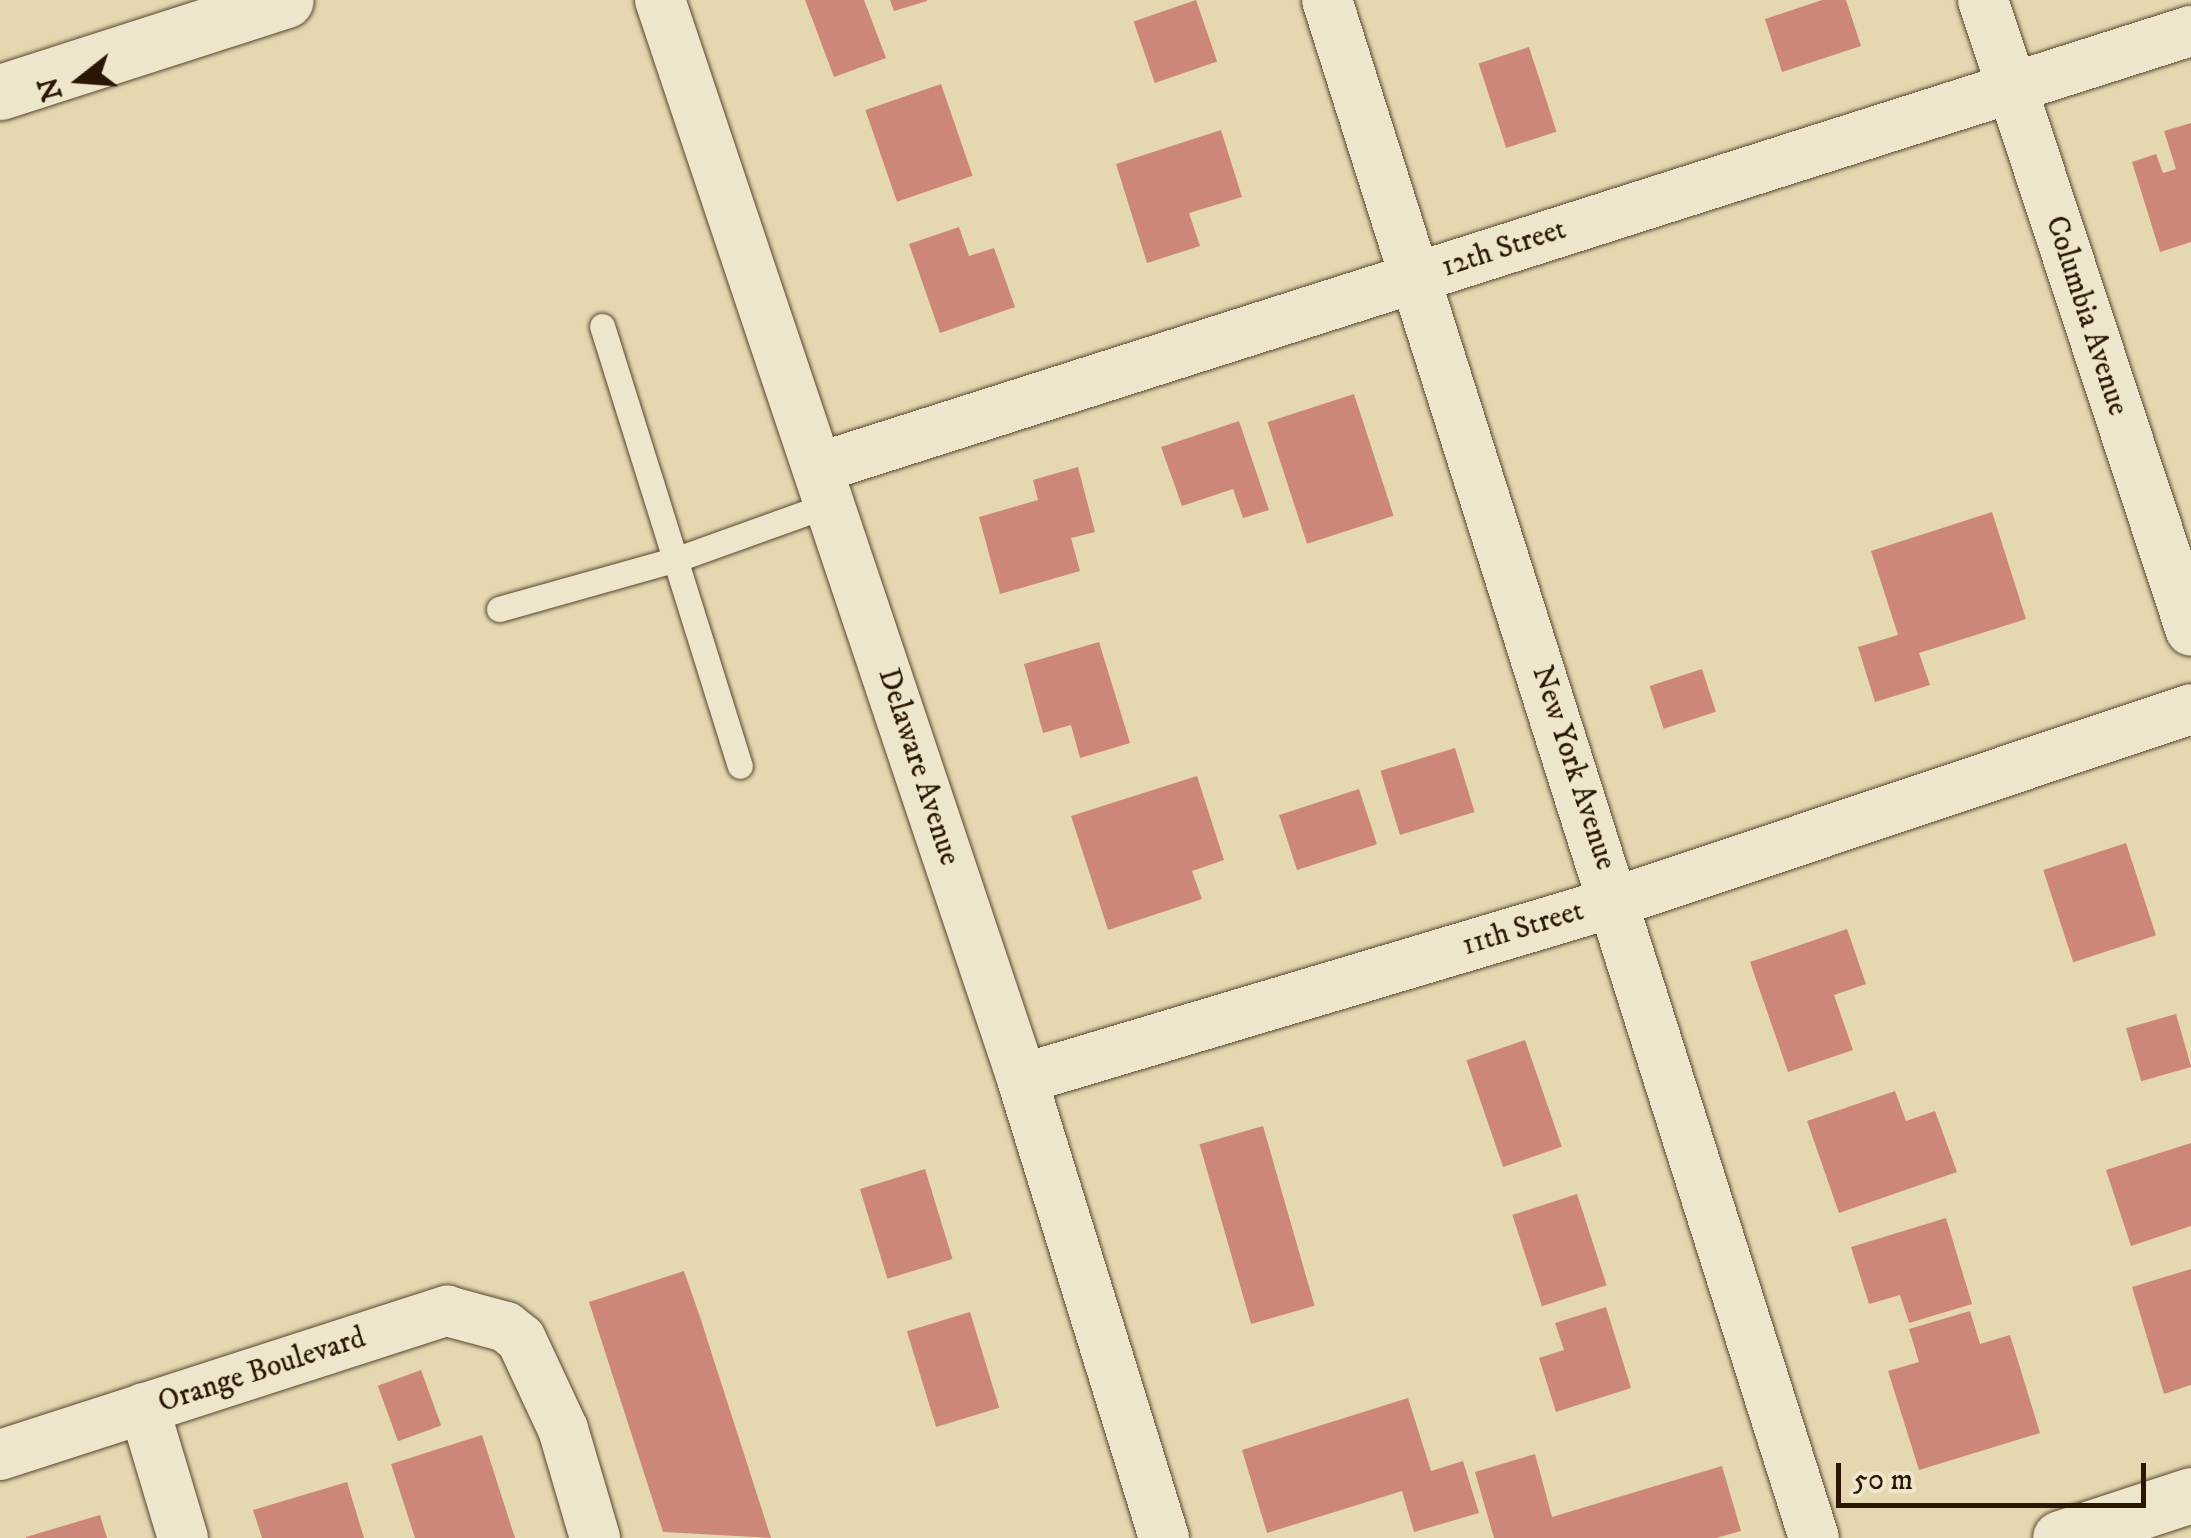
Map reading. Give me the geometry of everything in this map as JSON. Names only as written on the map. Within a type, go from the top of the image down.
[{"type":"street","points":[[0,92],[286,0]]},
{"type":"street","name":"Delaware Avenue","points":[[660,0],[1022,1079],[1164,1538]]},
{"type":"street","name":"New York Avenue","points":[[1327,0],[1616,902],[1814,1538]]},
{"type":"street","name":"Columbia Avenue","points":[[1983,0],[2191,631]]},
{"type":"street","name":"12th Street","points":[[824,486],[1416,277],[2191,31]]},
{"type":"street","name":"11th Street","points":[[1022,1079],[1616,902],[2191,710]]},
{"type":"street","name":"Orange Boulevard","points":[[0,1455],[447,1311],[506,1327],[521,1339],[563,1429],[594,1538]]},
{"type":"street","points":[[144,1408],[183,1538]]},
{"type":"street","points":[[2060,1538],[2191,1495]]},
{"type":"lane","points":[[602,326],[680,558],[740,766]]},
{"type":"lane","points":[[499,609],[680,558],[824,486]]},
{"type":"building","points":[[805,0],[864,0],[886,58],[834,77]]},
{"type":"building","points":[[890,0],[927,0],[927,1],[894,11]]},
{"type":"building","points":[[1196,0],[1217,61],[1155,83],[1134,21]]},
{"type":"building","points":[[1822,0],[1846,0],[1861,46],[1782,72],[1765,19]]},
{"type":"building","points":[[1529,47],[1557,132],[1506,148],[1479,63]]},
{"type":"building","points":[[941,84],[973,176],[897,202],[865,110]]},
{"type":"building","points":[[2191,123],[2191,242],[2160,252],[2132,162],[2156,154],[2163,173],[2176,169],[2164,131]]},
{"type":"building","points":[[1221,130],[1242,197],[1189,213],[1200,246],[1147,263],[1116,164]]},
{"type":"building","points":[[959,227],[969,256],[994,248],[1015,307],[940,333],[909,244]]},
{"type":"building","points":[[1354,394],[1394,516],[1307,544],[1267,422]]},
{"type":"building","points":[[1239,421],[1269,510],[1243,518],[1233,489],[1182,506],[1161,447]]},
{"type":"building","points":[[1078,467],[1095,532],[1071,538],[1080,571],[1000,594],[979,517],[1038,500],[1033,480]]},
{"type":"building","points":[[1992,512],[2026,619],[1919,653],[1930,685],[1875,702],[1858,647],[1898,635],[1871,551]]},
{"type":"building","points":[[1099,642],[1130,743],[1080,758],[1071,725],[1043,733],[1024,664]]},
{"type":"building","points":[[1702,669],[1716,712],[1664,729],[1650,686]]},
{"type":"building","points":[[1455,748],[1475,812],[1400,835],[1380,771]]},
{"type":"building","points":[[1197,776],[1224,860],[1192,871],[1202,899],[1108,930],[1071,816]]},
{"type":"building","points":[[1359,789],[1377,844],[1297,870],[1279,815]]},
{"type":"building","points":[[2126,843],[2156,935],[2073,962],[2043,870]]},
{"type":"building","points":[[1847,929],[1866,984],[1834,995],[1853,1050],[1788,1072],[1750,962]]},
{"type":"building","points":[[2176,1014],[2191,1067],[2141,1081],[2126,1028]]},
{"type":"building","points":[[1525,1040],[1562,1147],[1503,1167],[1466,1060]]},
{"type":"building","points":[[1895,1091],[1906,1121],[1935,1111],[1957,1172],[1839,1213],[1807,1121]]},
{"type":"building","points":[[1263,1126],[1315,1306],[1251,1324],[1200,1144]]},
{"type":"building","points":[[2191,1143],[2191,1226],[2131,1246],[2106,1170]]},
{"type":"building","points":[[925,1169],[952,1259],[887,1279],[860,1189]]},
{"type":"building","points":[[1577,1194],[1607,1285],[1542,1306],[1512,1215]]},
{"type":"building","points":[[1946,1218],[1972,1304],[1909,1323],[1900,1295],[1869,1304],[1851,1247]]},
{"type":"building","points":[[2191,1269],[2191,1385],[2164,1394],[2132,1287]]},
{"type":"building","points":[[684,1271],[771,1538],[663,1532],[589,1302]]},
{"type":"building","points":[[1606,1307],[1631,1388],[1556,1412],[1539,1358],[1564,1350],[1555,1323]]},
{"type":"building","points":[[1970,1311],[1980,1344],[2010,1335],[2040,1433],[1919,1470],[1888,1371],[1919,1362],[1909,1329]]},
{"type":"building","points":[[970,1312],[999,1408],[936,1427],[907,1331]]},
{"type":"building","points":[[421,1370],[441,1425],[398,1441],[378,1386]]},
{"type":"building","points":[[1408,1398],[1431,1471],[1463,1461],[1479,1513],[1414,1532],[1402,1491],[1267,1533],[1242,1450]]},
{"type":"building","points":[[482,1435],[515,1538],[415,1538],[391,1464]]},
{"type":"building","points":[[1535,1454],[1552,1517],[1722,1466],[1741,1531],[1716,1538],[1494,1538],[1475,1472]]},
{"type":"building","points":[[347,1482],[364,1538],[262,1538],[253,1510]]},
{"type":"building","points":[[100,1515],[107,1538],[26,1538],[26,1537]]}]
